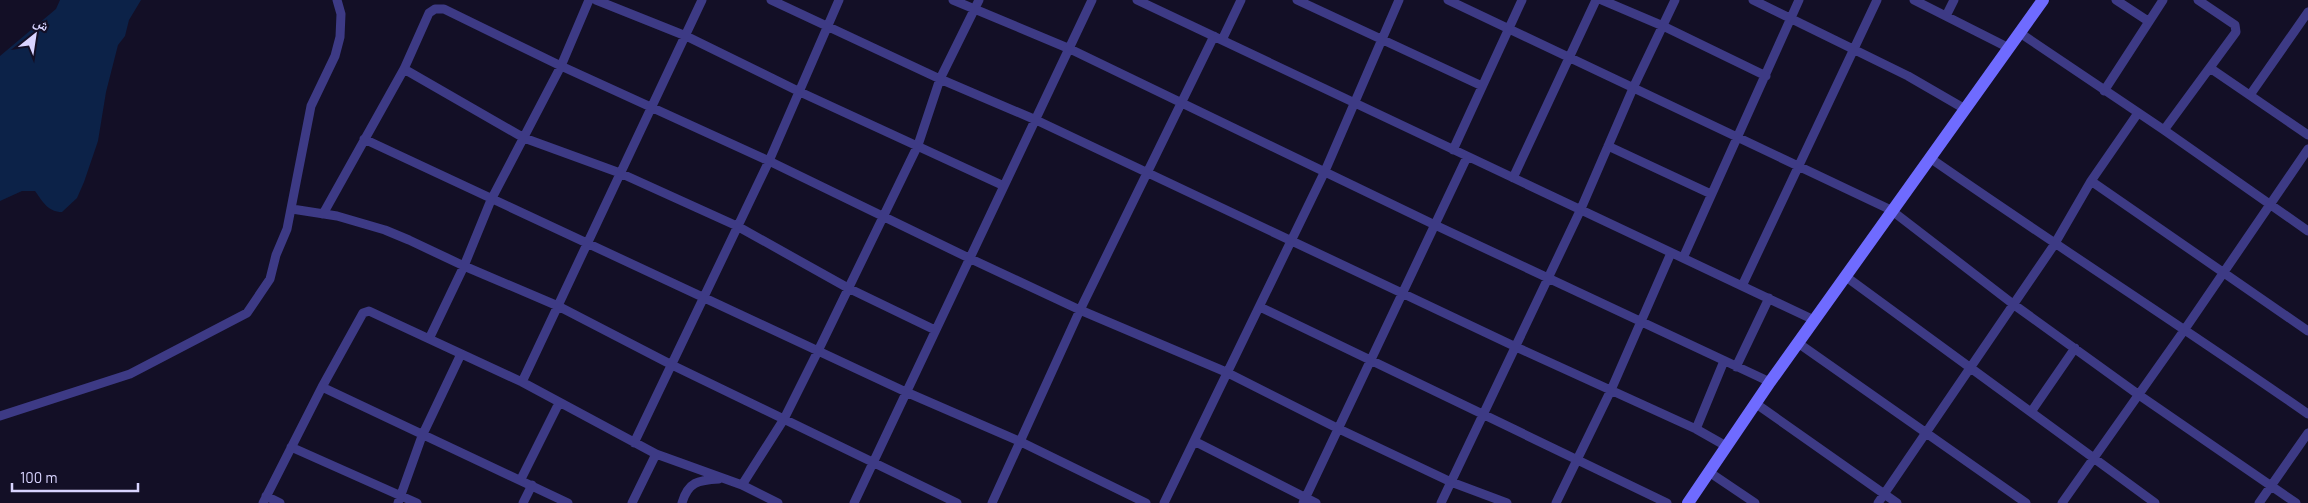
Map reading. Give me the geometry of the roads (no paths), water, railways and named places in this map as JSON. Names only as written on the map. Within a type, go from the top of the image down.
[{"type":"street","points":[[0,416],[130,374],[247,313],[270,279],[292,209],[311,106],[335,56],[340,37],[341,14],[338,0]]},
{"type":"street","points":[[429,339],[464,266],[491,200],[561,66],[588,0]]},
{"type":"street","points":[[596,0],[686,36],[800,92],[1004,186]]},
{"type":"street","points":[[522,382],[702,0]]},
{"type":"street","points":[[771,0],[940,79],[1036,120],[1516,347],[1696,429],[1726,446]]},
{"type":"street","points":[[634,442],[769,161],[839,0]]},
{"type":"street","points":[[953,0],[1070,49],[1435,225],[1770,382]]},
{"type":"street","points":[[742,485],[784,419],[818,351],[918,145],[940,79],[979,0]]},
{"type":"street","points":[[854,503],[1092,0]]},
{"type":"street","points":[[1137,0],[1814,320]]},
{"type":"street","points":[[992,503],[1080,310],[1182,102],[1241,0]]},
{"type":"street","points":[[1297,0],[1317,4],[1382,40],[1482,86]]},
{"type":"street","points":[[1164,503],[1324,171],[1399,0]]},
{"type":"street","points":[[1448,0],[1634,86],[1892,210],[2013,304],[2139,395],[2296,503]]},
{"type":"street","points":[[1453,150],[1522,0]]},
{"type":"street","points":[[1513,178],[1596,0]]},
{"type":"street","points":[[1602,0],[1663,26],[1766,76]]},
{"type":"street","points":[[1442,503],[1580,211],[1634,86],[1675,0]]},
{"type":"street","points":[[1753,0],[1908,76],[1965,109]]},
{"type":"street","points":[[1683,258],[1799,0]]},
{"type":"street","points":[[1742,286],[1877,0]]},
{"type":"street","points":[[1914,0],[2009,48]]},
{"type":"street","points":[[1946,16],[1954,0]]},
{"type":"street","points":[[1688,503],[1755,403],[2043,0]]},
{"type":"street","points":[[2116,0],[2148,21]]},
{"type":"street","points":[[2104,91],[2163,0]]},
{"type":"street","points":[[2164,130],[2237,28],[2198,0]]},
{"type":"street","points":[[323,214],[404,69],[429,13],[435,9],[444,9],[561,66],[769,161],[1080,310],[1226,372],[1339,429],[1451,482],[1507,503]]},
{"type":"street","points":[[2250,95],[2308,12]]},
{"type":"street","points":[[2020,33],[2164,130],[2308,231]]},
{"type":"street","points":[[2210,68],[2308,135]]},
{"type":"street","points":[[404,69],[524,138],[620,173],[737,226],[848,288],[935,330]]},
{"type":"street","points":[[1878,503],[2054,245],[2091,181],[2138,113]]},
{"type":"street","points":[[364,139],[704,299],[906,392],[1021,442],[1146,503]]},
{"type":"street","points":[[1608,146],[1711,194]]},
{"type":"street","points":[[2062,503],[2225,272],[2308,149]]},
{"type":"street","points":[[1304,500],[1467,157]]},
{"type":"street","points":[[1930,158],[2054,245],[2185,329],[2308,414]]},
{"type":"street","points":[[2091,181],[2308,331]]},
{"type":"street","points":[[292,209],[323,214],[385,230],[558,306],[672,365],[957,503]]},
{"type":"street","points":[[1556,503],[1611,390],[1671,253]]},
{"type":"street","points":[[1845,276],[2155,503]]},
{"type":"street","points":[[1736,366],[1769,298]]},
{"type":"street","points":[[1260,307],[1667,503]]},
{"type":"street","points":[[280,503],[264,500],[322,387],[366,312],[369,311],[522,382],[656,454],[742,485],[778,503]]},
{"type":"street","points":[[1798,343],[2026,503]]},
{"type":"street","points":[[2031,412],[2075,348]]},
{"type":"street","points":[[400,500],[422,436],[461,354]]},
{"type":"street","points":[[1696,429],[1724,361]]},
{"type":"street","points":[[322,387],[422,436],[568,503]]},
{"type":"street","points":[[521,480],[559,403]]},
{"type":"street","points":[[1755,403],[1897,503]]},
{"type":"street","points":[[2259,503],[2308,433]]},
{"type":"street","points":[[1194,441],[1304,500],[1316,503]]},
{"type":"street","points":[[291,447],[400,500],[417,503]]},
{"type":"street","points":[[632,503],[656,454]]},
{"type":"street","points":[[1709,472],[1755,503]]},
{"type":"street","points":[[682,503],[690,486],[696,481],[724,479]]},
{"type":"street","points":[[523,503],[532,485]]},
{"type":"water","points":[[60,0],[141,0],[129,20],[125,36],[118,45],[106,92],[98,141],[84,182],[77,198],[62,212],[57,212],[49,208],[35,191],[22,191],[0,201],[0,56],[56,9]]}]
